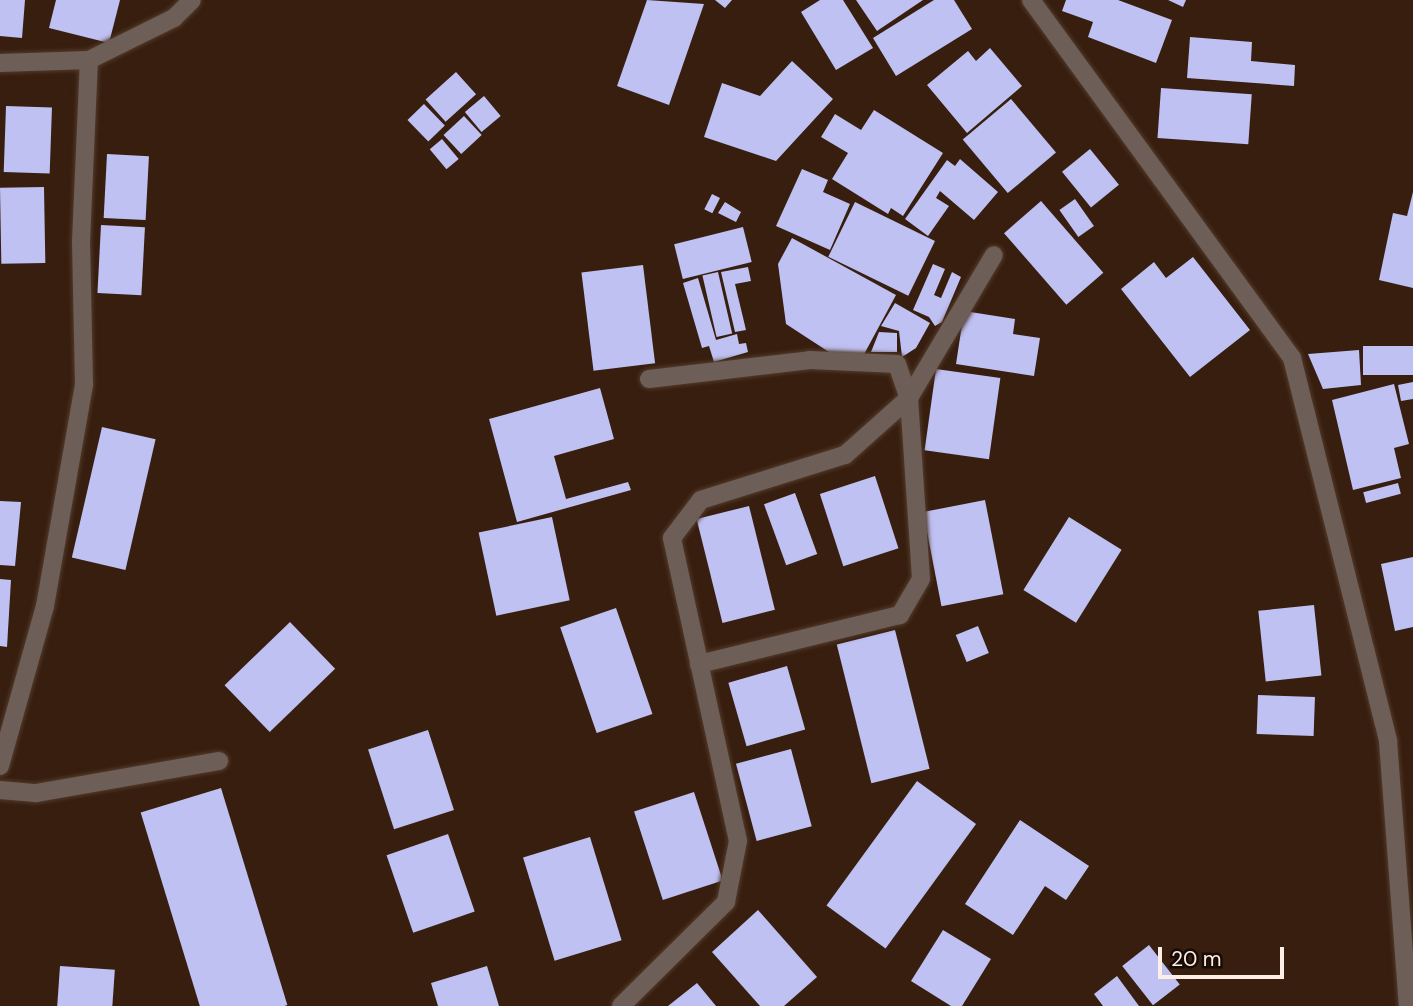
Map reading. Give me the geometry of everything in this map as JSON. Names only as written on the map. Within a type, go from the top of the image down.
[{"type":"street","points":[[0,63],[89,60],[174,18],[192,0]]},
{"type":"street","points":[[1031,0],[1292,358],[1388,741],[1408,1006]]},
{"type":"street","points":[[0,766],[45,606],[84,384],[81,242],[89,60]]},
{"type":"street","points":[[621,1006],[726,902],[737,841],[672,538],[701,500],[845,455],[909,397],[994,255]]},
{"type":"street","points":[[649,379],[810,360],[897,364],[909,397],[921,579],[900,615],[699,664]]},
{"type":"street","points":[[0,790],[36,793],[219,761]]},
{"type":"building","points":[[0,0],[25,0],[22,38],[0,36]]},
{"type":"building","points":[[56,0],[120,0],[109,43],[49,28]]},
{"type":"building","points":[[647,0],[704,4],[669,105],[617,86]]},
{"type":"building","points":[[715,0],[732,0],[725,8]]},
{"type":"building","points":[[820,0],[843,0],[873,48],[836,70],[801,12]]},
{"type":"building","points":[[856,0],[923,0],[877,31]]},
{"type":"building","points":[[934,0],[954,0],[972,29],[896,76],[873,38]]},
{"type":"building","points":[[1066,0],[1118,0],[1172,20],[1156,63],[1088,37],[1093,22],[1062,11]]},
{"type":"building","points":[[1168,0],[1186,0],[1183,7]]},
{"type":"building","points":[[1190,37],[1252,42],[1251,61],[1295,65],[1294,86],[1187,78]]},
{"type":"building","points":[[990,48],[1022,86],[967,133],[927,85],[968,51],[976,61]]},
{"type":"building","points":[[792,61],[833,99],[776,161],[704,137],[722,83],[760,96]]},
{"type":"building","points":[[456,72],[476,94],[446,122],[426,99]]},
{"type":"building","points":[[1161,88],[1252,94],[1248,144],[1158,138]]},
{"type":"building","points":[[484,96],[501,116],[482,132],[465,112]]},
{"type":"building","points":[[1011,99],[1056,153],[1008,193],[963,139]]},
{"type":"building","points":[[424,104],[445,126],[428,142],[407,120]]},
{"type":"building","points":[[6,106],[52,108],[50,174],[4,172]]},
{"type":"building","points":[[874,110],[943,153],[903,216],[891,208],[888,214],[832,179],[848,153],[821,137],[835,114],[861,130]]},
{"type":"building","points":[[464,116],[482,135],[461,154],[444,135]]},
{"type":"building","points":[[442,139],[459,159],[446,169],[430,149]]},
{"type":"building","points":[[1090,149],[1119,185],[1091,207],[1062,172]]},
{"type":"building","points":[[107,154],[149,156],[146,220],[104,218]]},
{"type":"building","points":[[960,159],[998,192],[974,220],[940,191],[936,198],[949,206],[928,236],[905,219],[947,160],[955,166]]},
{"type":"building","points":[[802,169],[828,180],[823,192],[850,204],[830,250],[776,226]]},
{"type":"building","points":[[44,187],[45,263],[1,264],[0,188]]},
{"type":"building","points":[[1413,192],[1413,288],[1379,280],[1393,213],[1407,216]]},
{"type":"building","points":[[712,194],[720,198],[712,213],[704,209]]},
{"type":"building","points":[[1075,199],[1094,226],[1078,237],[1059,210]]},
{"type":"building","points":[[1041,201],[1103,273],[1066,305],[1004,233]]},
{"type":"building","points":[[725,202],[741,212],[736,222],[718,213]]},
{"type":"building","points":[[855,202],[935,241],[908,296],[828,257]]},
{"type":"building","points":[[101,225],[145,227],[141,295],[97,293]]},
{"type":"building","points":[[743,227],[752,262],[683,279],[674,244]]},
{"type":"building","points":[[792,238],[896,295],[862,358],[832,354],[786,324],[778,264]]},
{"type":"building","points":[[1193,257],[1250,330],[1190,377],[1121,289],[1154,262],[1166,278]]},
{"type":"building","points":[[933,264],[945,269],[934,295],[941,298],[952,272],[961,277],[942,322],[935,326],[929,317],[913,310]]},
{"type":"building","points":[[643,265],[655,363],[594,371],[581,273]]},
{"type":"building","points":[[748,267],[751,281],[735,284],[746,330],[735,332],[721,272]]},
{"type":"building","points":[[718,272],[732,333],[717,337],[702,276]]},
{"type":"building","points":[[698,278],[716,340],[737,334],[739,344],[746,343],[748,352],[714,362],[709,346],[702,348],[683,283]]},
{"type":"building","points":[[895,303],[930,323],[916,348],[902,357],[899,331],[881,326]]},
{"type":"building","points":[[964,311],[1015,319],[1013,334],[1040,338],[1034,376],[956,364]]},
{"type":"building","points":[[879,332],[897,333],[897,352],[871,352]]},
{"type":"building","points":[[1363,346],[1413,346],[1413,375],[1363,375]]},
{"type":"building","points":[[1359,350],[1361,385],[1323,389],[1308,354]]},
{"type":"building","points":[[936,369],[1000,378],[989,459],[925,450]]},
{"type":"building","points":[[1413,382],[1413,399],[1401,401],[1398,385]]},
{"type":"building","points":[[1394,384],[1409,444],[1394,448],[1401,478],[1353,490],[1332,400]]},
{"type":"building","points":[[600,388],[614,439],[554,456],[566,499],[628,482],[631,490],[517,522],[489,419]]},
{"type":"building","points":[[102,427],[156,439],[125,570],[72,558]]},
{"type":"building","points":[[875,476],[898,548],[843,566],[820,494]]},
{"type":"building","points":[[1398,483],[1401,494],[1366,503],[1363,492]]},
{"type":"building","points":[[795,493],[817,554],[786,565],[764,504]]},
{"type":"building","points":[[985,500],[1003,594],[941,606],[923,512]]},
{"type":"building","points":[[0,501],[21,502],[15,566],[0,565]]},
{"type":"building","points":[[749,506],[775,610],[722,623],[697,519]]},
{"type":"building","points":[[552,517],[570,600],[496,616],[479,533]]},
{"type":"building","points":[[1069,517],[1122,550],[1076,623],[1023,590]]},
{"type":"building","points":[[1413,557],[1413,627],[1395,631],[1381,564]]},
{"type":"building","points":[[0,579],[11,580],[7,647],[0,646]]},
{"type":"building","points":[[1314,605],[1321,676],[1266,681],[1258,611]]},
{"type":"building","points":[[616,608],[652,714],[597,733],[560,627]]},
{"type":"building","points":[[290,622],[335,669],[270,732],[225,685]]},
{"type":"building","points":[[978,626],[989,653],[967,662],[956,635]]},
{"type":"building","points":[[895,630],[930,769],[871,783],[837,645]]},
{"type":"building","points":[[787,666],[805,729],[747,746],[728,683]]},
{"type":"building","points":[[1258,695],[1315,697],[1314,736],[1257,734]]},
{"type":"building","points":[[428,730],[454,810],[394,829],[368,749]]},
{"type":"building","points":[[791,749],[812,826],[757,841],[736,764]]},
{"type":"building","points":[[917,781],[976,824],[886,948],[826,906]]},
{"type":"building","points":[[221,788],[287,1005],[200,1006],[141,813]]},
{"type":"building","points":[[694,792],[723,880],[663,900],[634,811]]},
{"type":"building","points":[[1020,820],[1089,866],[1066,900],[1045,886],[1013,935],[965,904]]},
{"type":"building","points":[[448,834],[475,912],[413,933],[387,855]]},
{"type":"building","points":[[590,837],[622,940],[555,961],[523,857]]},
{"type":"building","points":[[758,910],[817,977],[784,1006],[760,1006],[712,952]]},
{"type":"building","points":[[943,930],[991,959],[962,1006],[951,1006],[911,981]]},
{"type":"building","points":[[1149,945],[1180,984],[1153,1005],[1122,966]]},
{"type":"building","points":[[60,966],[115,970],[112,1006],[57,1006]]},
{"type":"building","points":[[487,966],[499,1006],[438,1006],[431,983]]},
{"type":"building","points":[[1117,976],[1139,1006],[1103,1006],[1094,994]]},
{"type":"building","points":[[697,983],[716,1006],[668,1006]]}]
